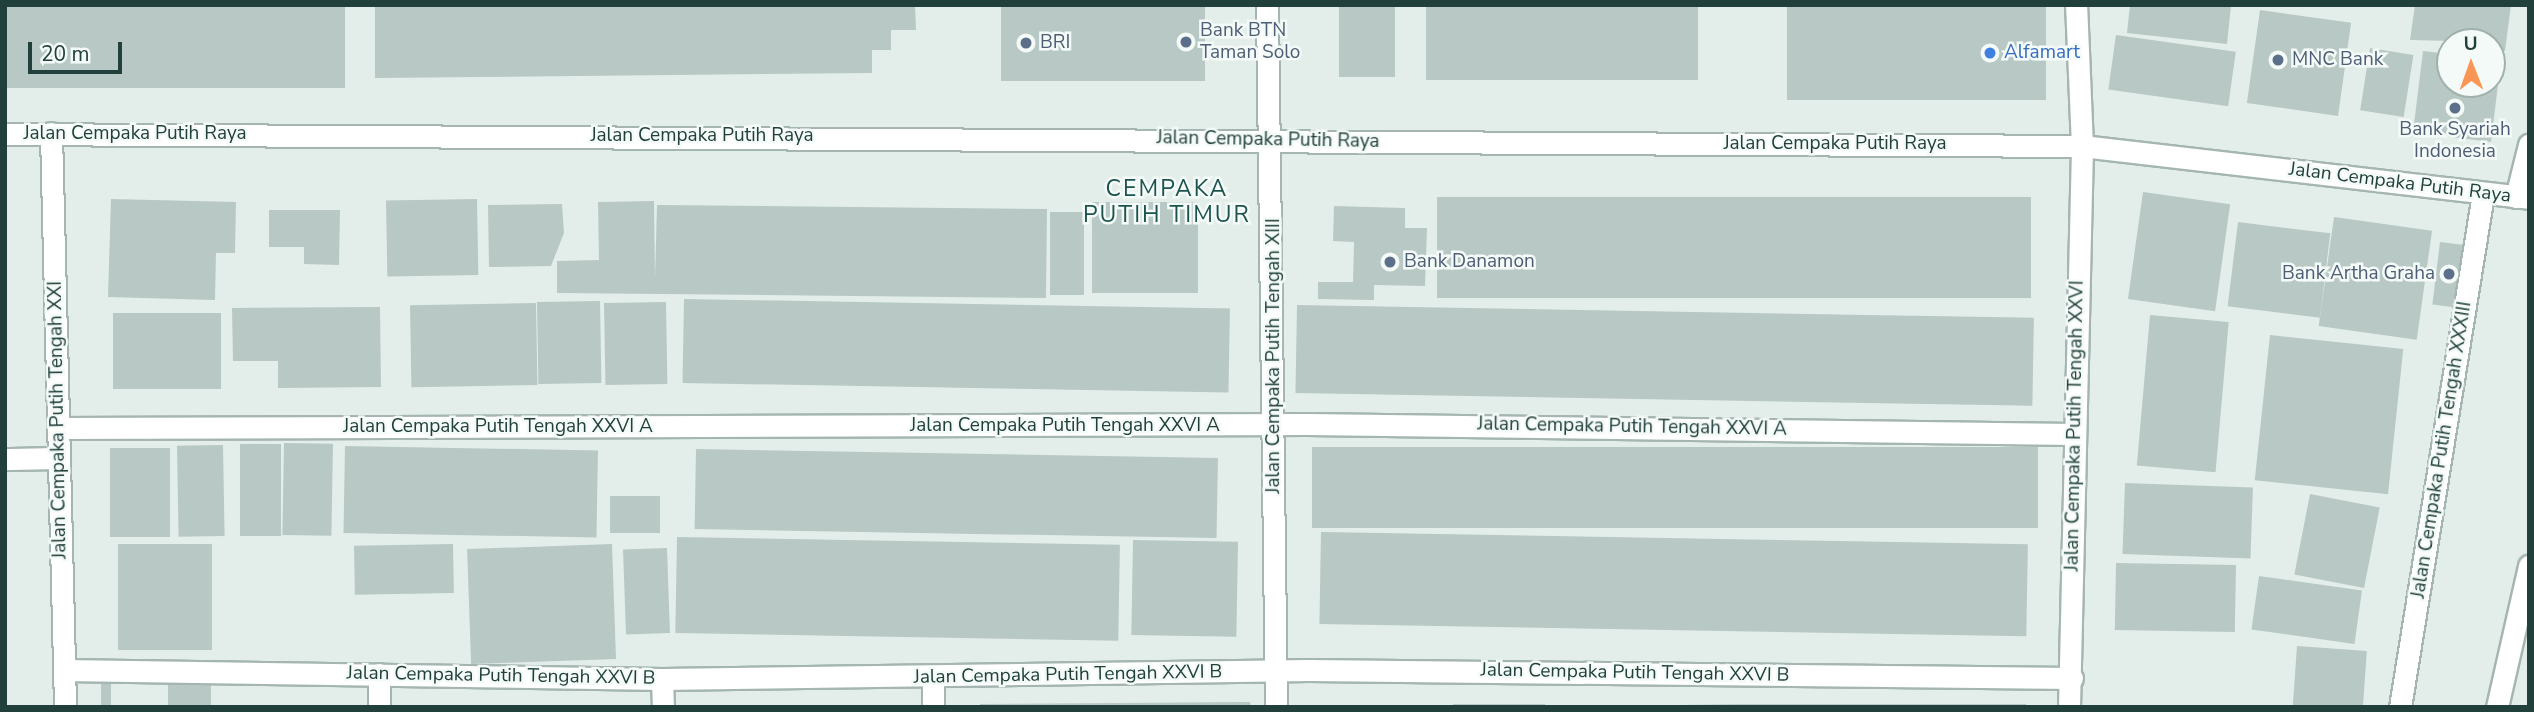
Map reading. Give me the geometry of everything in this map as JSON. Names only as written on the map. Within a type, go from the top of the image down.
[{"type":"street","name":"Jalan Cempaka Putih Tengah XIII","points":[[1266,5],[1272,141],[1276,707]]},
{"type":"street","name":"Jalan Cempaka Putih Tengah XXVI","points":[[2068,707],[2072,678],[2073,434],[2082,146],[2077,5]]},
{"type":"street","name":"Jalan Cempaka Putih Tengah XXI","points":[[51,133],[65,707]]},
{"type":"street","name":"Jalan Cempaka Putih Raya","points":[[5,134],[2082,146],[2524,198]]},
{"type":"street","points":[[2524,198],[2529,145]]},
{"type":"street","name":"Jalan Cempaka Putih Tengah XXXIII","points":[[2400,707],[2483,194]]},
{"type":"street","name":"Jalan Cempaka Putih Tengah XXVI A","points":[[58,428],[1274,425],[2073,434]]},
{"type":"street","points":[[5,459],[59,458]]},
{"type":"street","points":[[2497,707],[2526,593],[2529,566]]},
{"type":"street","name":"Jalan Cempaka Putih Tengah XXVI B","points":[[64,670],[662,679],[1277,671],[2072,678]]},
{"type":"street","points":[[379,674],[379,707]]},
{"type":"street","points":[[933,677],[933,707]]},
{"type":"street","points":[[662,679],[663,707]]},
{"type":"building","points":[[5,5],[345,5],[345,88],[5,88]]},
{"type":"building","points":[[375,5],[915,5],[916,30],[891,30],[891,50],[872,50],[872,73],[375,78]]},
{"type":"building","points":[[1001,5],[1205,5],[1205,81],[1001,81]]},
{"type":"building","points":[[1339,5],[1395,5],[1395,77],[1339,77]]},
{"type":"building","points":[[1426,5],[1698,5],[1698,80],[1426,80]]},
{"type":"building","points":[[1787,5],[2046,5],[2046,100],[1787,100]]},
{"type":"building","points":[[2130,5],[2231,5],[2227,44],[2127,33]]},
{"type":"building","points":[[2415,5],[2511,5],[2506,43],[2506,28],[2436,28],[2436,41],[2410,40]]},
{"type":"building","points":[[2260,10],[2351,23],[2338,116],[2247,103]]},
{"type":"building","points":[[2116,35],[2236,52],[2228,106],[2108,89]]},
{"type":"building","points":[[2370,48],[2413,55],[2404,117],[2360,110]]},
{"type":"building","name":"Bank Syariah Indonesia","points":[[2423,51],[2436,52],[2436,98],[2496,98],[2491,142],[2413,132]]},
{"type":"building","points":[[2143,192],[2230,204],[2215,311],[2128,299]]},
{"type":"building","points":[[1437,197],[2031,197],[2031,298],[1437,298]]},
{"type":"building","points":[[111,199],[236,202],[235,253],[216,253],[215,300],[108,297]]},
{"type":"building","points":[[477,199],[478,275],[387,277],[386,201]]},
{"type":"building","points":[[654,201],[655,279],[657,205],[1047,209],[1046,298],[557,293],[557,261],[599,260],[598,202]]},
{"type":"building","points":[[1092,202],[1198,202],[1198,293],[1092,293]]},
{"type":"building","points":[[562,204],[564,233],[551,266],[489,267],[488,205]]},
{"type":"building","name":"Bank Danamon","points":[[1334,206],[1405,208],[1405,228],[1427,228],[1425,286],[1374,285],[1374,300],[1318,299],[1318,282],[1353,282],[1354,242],[1333,241]]},
{"type":"building","points":[[269,210],[340,210],[339,265],[304,264],[304,247],[269,247]]},
{"type":"building","points":[[1050,212],[1084,212],[1084,295],[1050,295]]},
{"type":"building","points":[[2334,217],[2432,231],[2417,340],[2319,326]]},
{"type":"building","points":[[2238,222],[2330,233],[2320,318],[2228,306]]},
{"type":"building","name":"Bank Artha Graha","points":[[2440,242],[2466,245],[2458,308],[2432,305]]},
{"type":"building","points":[[684,299],[1230,309],[1228,393],[683,383]]},
{"type":"building","points":[[600,301],[601,383],[538,384],[537,302]]},
{"type":"building","points":[[666,302],[667,384],[605,385],[604,303]]},
{"type":"building","points":[[536,303],[537,385],[411,387],[410,305]]},
{"type":"building","points":[[1297,305],[2034,318],[2032,406],[1295,393]]},
{"type":"building","points":[[380,307],[381,387],[278,388],[278,361],[233,361],[232,308]]},
{"type":"building","points":[[113,313],[221,313],[221,389],[113,389]]},
{"type":"building","points":[[2150,315],[2229,322],[2216,472],[2137,465]]},
{"type":"building","points":[[2270,335],[2403,349],[2388,494],[2255,480]]},
{"type":"building","points":[[284,443],[333,444],[331,536],[282,535]]},
{"type":"building","points":[[240,444],[281,444],[281,536],[240,536]]},
{"type":"building","points":[[223,445],[225,536],[179,537],[177,446]]},
{"type":"building","points":[[345,446],[598,450],[596,537],[343,533]]},
{"type":"building","points":[[1312,447],[2038,447],[2038,528],[1312,528]]},
{"type":"building","points":[[110,448],[170,448],[170,537],[110,537]]},
{"type":"building","points":[[696,449],[1218,458],[1217,538],[695,529]]},
{"type":"building","points":[[2125,483],[2253,487],[2250,558],[2123,554]]},
{"type":"building","points":[[2310,494],[2380,508],[2364,588],[2294,574]]},
{"type":"building","points":[[610,496],[660,496],[660,533],[610,533]]},
{"type":"building","points":[[1321,532],[2028,544],[2026,636],[1319,624]]},
{"type":"building","points":[[677,537],[1120,545],[1118,641],[675,633]]},
{"type":"building","points":[[1133,540],[1238,542],[1236,637],[1131,635]]},
{"type":"building","points":[[118,544],[212,544],[212,650],[118,650]]},
{"type":"building","points":[[453,544],[454,593],[355,595],[354,546]]},
{"type":"building","points":[[612,544],[616,659],[471,664],[467,549]]},
{"type":"building","points":[[667,548],[670,633],[626,634],[623,550]]},
{"type":"building","points":[[2116,563],[2236,565],[2235,632],[2115,630]]},
{"type":"building","points":[[2259,576],[2362,590],[2354,644],[2251,629]]},
{"type":"building","points":[[2297,646],[2367,651],[2363,707],[2293,707]]},
{"type":"building","points":[[168,672],[211,672],[211,707],[168,707]]},
{"type":"building","points":[[101,684],[111,684],[111,707],[101,707]]},
{"type":"building","points":[[1250,702],[1251,707],[980,707],[980,704]]},
{"type":"building","points":[[1453,704],[1545,704],[1545,707],[1453,707]]},
{"type":"building","points":[[2026,704],[2026,707],[1550,707]]},
{"type":"place","name":"Bank BTN Taman Solo","points":[[1186,42]]},
{"type":"place","name":"BRI","points":[[1026,43]]},
{"type":"place","name":"Alfamart","points":[[1990,53]]},
{"type":"place","name":"MNC Bank","points":[[2278,60]]},
{"type":"place","name":"Bank Syariah Indonesia","points":[[2455,108]]},
{"type":"place","name":"Bank Danamon","points":[[1390,262]]},
{"type":"place","name":"Bank Artha Graha","points":[[2449,274]]},
{"type":"district","name":"CEMPAKA PUTIH TIMUR","points":[[1167,202]]}]
